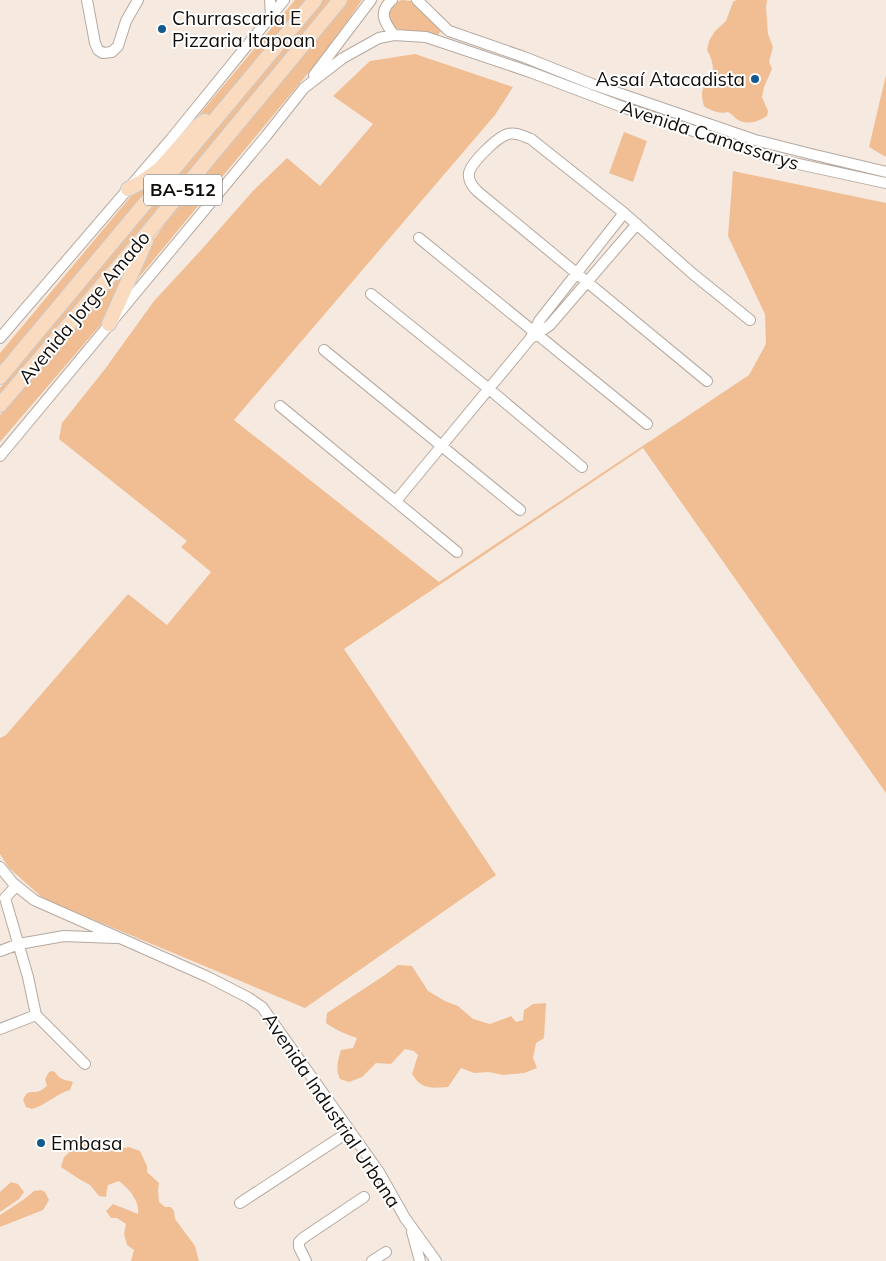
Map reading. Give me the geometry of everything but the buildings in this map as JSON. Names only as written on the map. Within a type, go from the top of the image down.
[{"type":"main road","name":"Avenida Jorge Amado","points":[[0,377],[316,0]]},
{"type":"main road","name":"Avenida Jorge Amado","points":[[0,405],[153,226],[340,0]]},
{"type":"main road","points":[[128,189],[160,169],[198,126],[228,105]]},
{"type":"main road","points":[[109,324],[153,226]]},
{"type":"street","points":[[87,0],[98,50],[103,54],[115,50],[118,46],[126,21],[138,0]]},
{"type":"street","points":[[270,0],[271,16]]},
{"type":"street","points":[[0,338],[202,102],[284,0]]},
{"type":"street","points":[[0,456],[254,151],[371,0]]},
{"type":"street","points":[[304,88],[343,58],[379,38],[394,35],[385,24],[384,15],[386,5],[392,0]]},
{"type":"street","name":"Avenida Camassarys","points":[[416,0],[449,31],[592,84],[755,140],[886,172]]},
{"type":"street","name":"Avenida Camassarys","points":[[394,35],[426,37],[530,72],[628,109],[780,160],[886,183]]},
{"type":"street","points":[[708,381],[477,191],[472,185],[470,178],[471,168],[498,138],[508,134],[518,134],[531,139],[637,224],[693,274],[750,320]]},
{"type":"street","points":[[534,335],[539,321],[624,214]]},
{"type":"street","points":[[396,502],[534,335],[550,325],[637,224]]},
{"type":"street","points":[[419,238],[534,335],[648,424]]},
{"type":"street","points":[[371,294],[582,467]]},
{"type":"street","points":[[324,350],[520,510]]},
{"type":"street","points":[[280,406],[457,552]]},
{"type":"street","name":"Avenida Industrial Urbana","points":[[0,867],[16,886],[34,900],[208,978],[249,998],[262,1007],[379,1172],[405,1218],[433,1257]]},
{"type":"street","points":[[16,886],[5,898],[28,977],[36,1015],[85,1064]]},
{"type":"street","points":[[64,936],[69,928],[67,915]]},
{"type":"street","points":[[0,951],[19,944],[64,936],[121,938]]},
{"type":"street","points":[[0,1029],[36,1015]]},
{"type":"street","points":[[240,1203],[350,1131]]},
{"type":"street","points":[[306,1261],[299,1247],[299,1242],[364,1197]]},
{"type":"street","points":[[411,1226],[420,1261]]},
{"type":"street","points":[[372,1261],[386,1252]]},
{"type":"street","points":[[420,1261],[423,1256],[433,1257]]},
{"type":"shaded area","points":[[295,0],[311,0],[0,371],[0,353]]},
{"type":"shaded area","points":[[323,0],[333,0],[0,396],[0,388]]},
{"type":"shaded area","points":[[347,0],[362,0],[328,49],[131,287],[154,239],[206,168]]},
{"type":"shaded area","points":[[402,0],[411,1],[441,31],[438,35],[394,27],[390,23],[388,13],[393,4]]},
{"type":"shaded area","points":[[736,0],[767,0],[768,34],[773,47],[769,62],[772,69],[762,97],[768,111],[767,116],[753,122],[738,120],[728,112],[710,109],[704,106],[702,99],[703,89],[710,79],[713,70],[712,60],[707,50],[709,41],[715,31],[726,21],[733,2]]},
{"type":"shaded area","points":[[415,54],[513,87],[495,115],[234,420],[439,582],[749,375],[766,344],[765,314],[728,236],[733,171],[886,203],[886,793],[643,448],[344,649],[496,875],[305,1008],[44,899],[9,868],[0,854],[0,738],[6,735],[128,594],[167,625],[211,572],[181,547],[187,541],[59,439],[62,423],[105,369],[154,301],[252,192],[287,158],[320,186],[373,124],[333,96],[370,61]]},
{"type":"shaded area","points":[[886,75],[886,157],[869,147]]},
{"type":"shaded area","points":[[624,132],[647,141],[633,182],[609,173]]},
{"type":"shaded area","points":[[139,249],[102,323],[0,442],[0,415]]},
{"type":"shaded area","points":[[398,965],[412,966],[428,991],[458,1006],[473,1019],[490,1024],[511,1016],[516,1022],[523,1020],[524,1010],[533,1004],[546,1003],[544,1038],[536,1043],[533,1058],[537,1068],[524,1073],[503,1075],[489,1072],[474,1073],[461,1068],[448,1087],[431,1088],[419,1083],[412,1074],[418,1055],[414,1051],[405,1049],[391,1064],[376,1063],[362,1077],[349,1082],[340,1079],[337,1068],[341,1050],[353,1048],[357,1038],[341,1032],[326,1023],[327,1013]]},
{"type":"shaded area","points":[[52,1071],[61,1078],[73,1082],[70,1090],[32,1109],[26,1107],[23,1100],[25,1096],[28,1093],[40,1091],[47,1086],[45,1079],[49,1072]]},
{"type":"shaded area","points":[[89,1142],[109,1151],[129,1147],[140,1151],[147,1166],[147,1172],[159,1183],[159,1202],[165,1207],[171,1207],[174,1211],[175,1219],[195,1246],[199,1261],[131,1261],[134,1250],[127,1245],[124,1234],[126,1224],[117,1218],[111,1218],[106,1211],[113,1204],[138,1214],[137,1204],[133,1196],[119,1181],[108,1185],[106,1197],[99,1196],[90,1185],[61,1167],[64,1157],[79,1143]]},
{"type":"shaded area","points":[[11,1182],[18,1184],[24,1192],[19,1199],[0,1212],[0,1192]]},
{"type":"shaded area","points":[[41,1190],[45,1192],[49,1200],[43,1210],[0,1227],[0,1215],[34,1191]]},
{"type":"place","name":"Churrascaria E Pizzaria Itapoan","points":[[162,29]]},
{"type":"place","name":"Assaí Atacadista","points":[[755,79]]},
{"type":"place","name":"Embasa","points":[[41,1143]]}]
